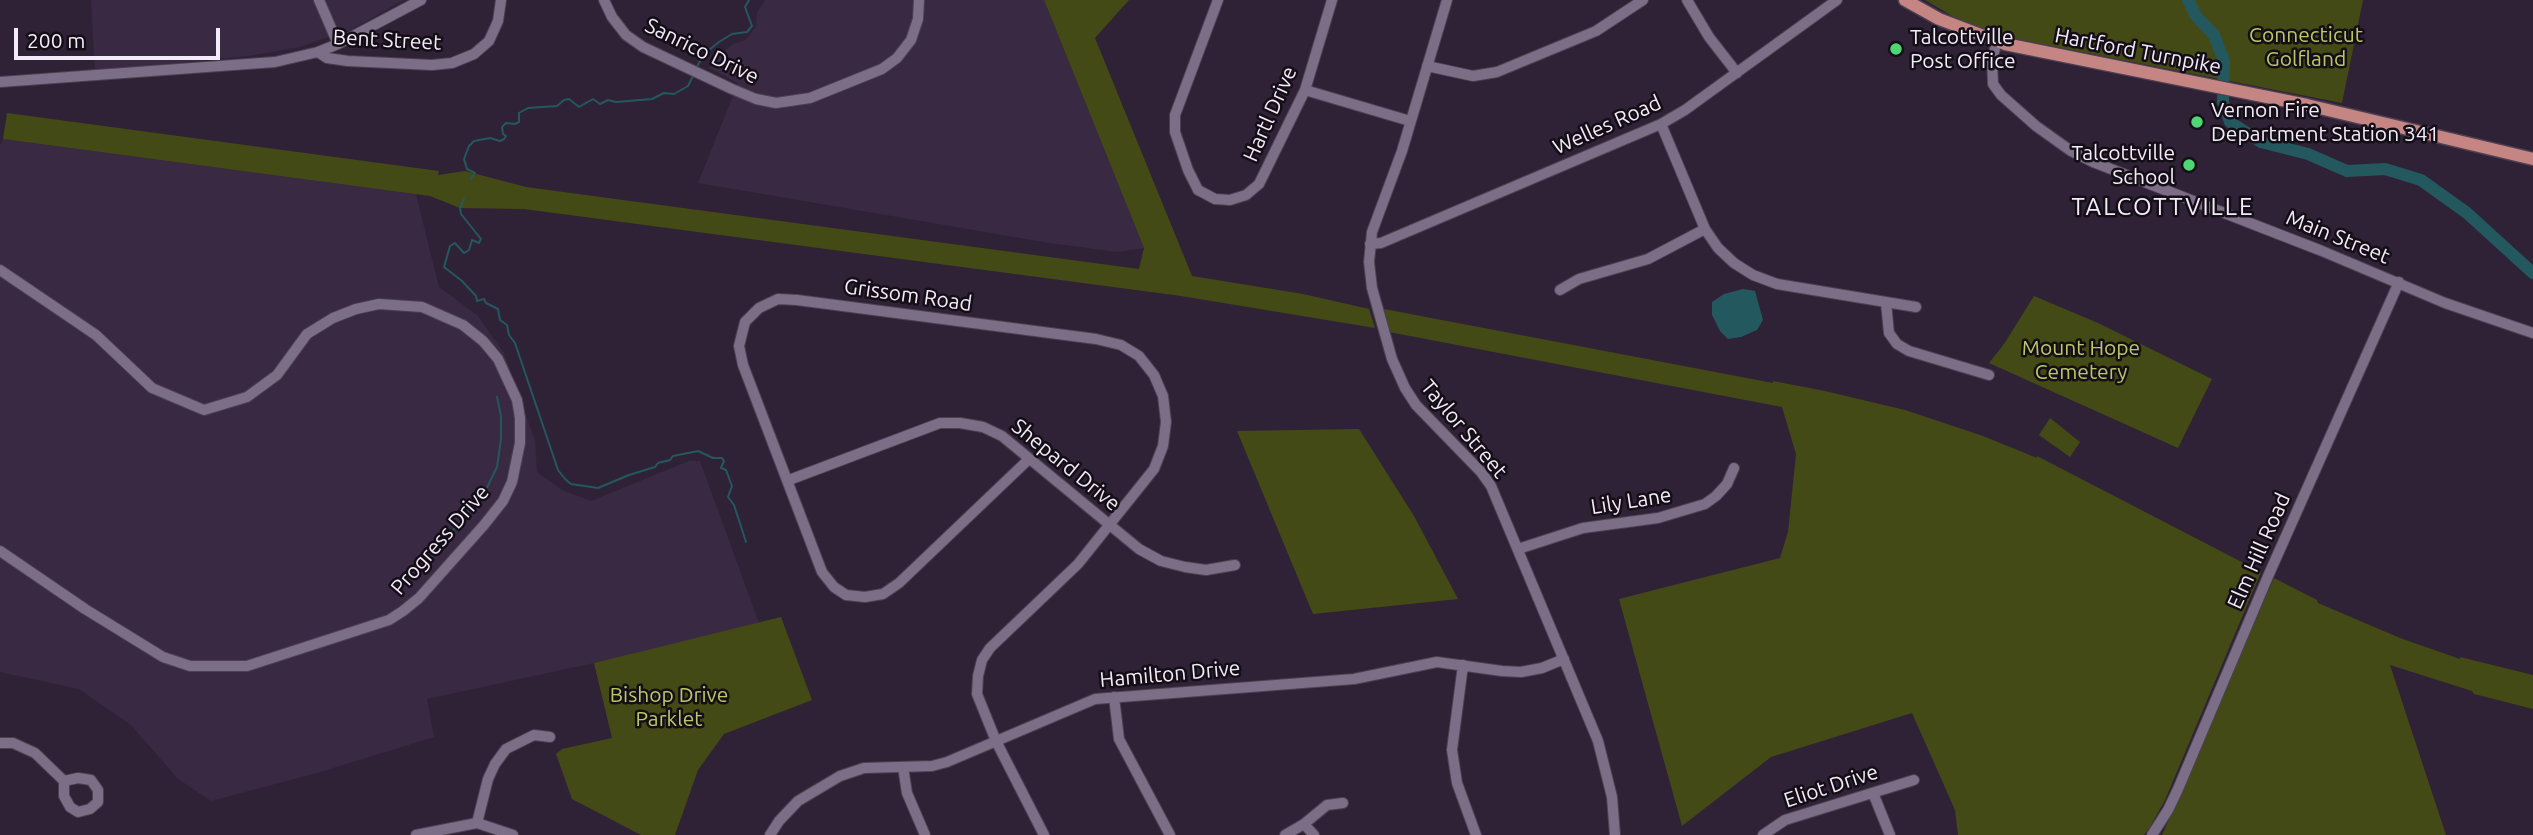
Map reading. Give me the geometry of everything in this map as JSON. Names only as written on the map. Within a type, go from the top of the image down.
[{"type":"main road","name":"Hartford Turnpike","points":[[1905,0],[1939,19],[1997,41],[2350,114],[2533,159]]},
{"type":"street","points":[[319,0],[338,44]]},
{"type":"street","points":[[0,85],[275,62],[318,52],[338,44],[421,0]]},
{"type":"street","name":"Bent Street","points":[[318,52],[327,58],[348,61],[432,65],[452,63],[474,54],[489,41],[498,22],[501,0]]},
{"type":"street","name":"Sanrico Drive","points":[[604,0],[612,17],[626,35],[643,47],[756,99],[776,103],[810,98],[883,69],[897,58],[911,40],[918,19],[919,0]]},
{"type":"street","name":"Hartl Drive","points":[[1218,0],[1175,115],[1175,132],[1198,190],[1215,199],[1230,200],[1247,195],[1259,184],[1305,90],[1332,0]]},
{"type":"street","name":"Taylor Street","points":[[1447,0],[1394,175],[1376,220],[1370,244],[1372,288],[1392,359],[1405,388],[1416,405],[1491,486],[1598,741],[1612,797],[1615,835]]},
{"type":"street","points":[[1427,66],[1473,76],[1497,72],[1596,31],[1643,0]]},
{"type":"street","points":[[1687,0],[1709,37],[1737,73]]},
{"type":"street","name":"Welles Road","points":[[1370,244],[1381,243],[1661,124],[1685,110],[1837,0]]},
{"type":"street","name":"Main Street","points":[[1997,41],[1992,60],[1993,84],[2001,95],[2036,126],[2071,151],[2092,162],[2399,282],[2445,303],[2533,333]]},
{"type":"street","points":[[1305,90],[1410,121]]},
{"type":"street","points":[[1661,124],[1705,229],[1718,248],[1734,263],[1753,275],[1777,284],[1916,307]]},
{"type":"street","points":[[1560,290],[1578,279],[1648,259],[1705,229]]},
{"type":"street","name":"Progress Drive","points":[[0,270],[96,335],[152,388],[204,410],[247,397],[277,375],[307,334],[332,318],[379,304],[422,307],[463,324],[483,341],[498,359],[517,400],[520,418],[520,443],[512,482],[502,501],[425,591],[403,611],[389,620],[247,666],[190,666],[163,657],[85,609],[0,551]]},
{"type":"street","name":"Elm Hill Road","points":[[2152,835],[2178,789],[2275,561],[2399,282]]},
{"type":"street","name":"Grissom Road","points":[[1028,460],[899,583],[883,594],[865,597],[846,595],[834,587],[822,572],[743,365],[739,346],[745,322],[759,308],[778,299],[797,300],[1096,339],[1121,345],[1139,356],[1154,375],[1163,396],[1166,422],[1163,446],[1154,469],[1078,564],[990,648],[982,660],[978,676],[977,694],[996,741],[1044,835]]},
{"type":"street","points":[[1886,303],[1889,333],[1897,344],[1909,351],[1989,375]]},
{"type":"street","name":"Shepard Drive","points":[[789,480],[940,423],[983,427],[1002,436],[1139,549],[1161,561],[1206,570],[1235,565]]},
{"type":"street","name":"Lily Lane","points":[[1518,549],[1583,528],[1658,518],[1705,504],[1727,484],[1734,468]]},
{"type":"street","name":"Hamilton Drive","points":[[770,835],[798,801],[840,776],[864,768],[932,766],[947,762],[1095,699],[1354,678],[1437,662],[1521,671],[1542,668],[1564,659]]},
{"type":"street","points":[[1463,665],[1452,750],[1457,783],[1476,835]]},
{"type":"street","points":[[1114,697],[1119,740],[1170,835]]},
{"type":"street","points":[[477,823],[488,779],[506,749],[534,734],[550,737]]},
{"type":"street","points":[[0,743],[13,743],[36,752],[64,781]]},
{"type":"street","points":[[903,767],[907,793],[925,835]]},
{"type":"street","name":"Eliot Drive","points":[[1763,835],[1785,820],[1914,780]]},
{"type":"street","points":[[1872,793],[1890,835]]},
{"type":"street","points":[[1285,835],[1327,805],[1343,803]]},
{"type":"street","points":[[416,835],[477,823],[513,835]]},
{"type":"street","points":[[1304,824],[1314,835]]},
{"type":"shaded area","points":[[91,0],[404,0],[352,29],[300,47],[248,56],[95,71]]},
{"type":"shaded area","points":[[765,0],[1044,0],[1144,248],[1117,252],[1050,243],[698,183],[738,83],[709,68],[714,60],[733,44],[746,40],[756,26],[757,13]]},
{"type":"shaded area","points":[[3,139],[416,194],[439,287],[477,315],[504,353],[535,441],[537,472],[562,490],[591,501],[689,461],[700,461],[759,623],[594,663],[427,699],[434,737],[317,773],[211,801],[178,779],[131,725],[79,689],[0,672],[0,145]]},
{"type":"shaded area","points":[[1743,289],[1755,291],[1763,320],[1757,330],[1728,339],[1720,331],[1712,315],[1712,302],[1724,294]]},
{"type":"green space","points":[[1044,0],[1129,0],[1095,38],[1192,276],[1303,294],[1369,309],[1375,328],[1181,296],[524,209],[460,208],[430,196],[3,139],[7,113],[439,171],[438,175],[465,171],[526,187],[1139,269],[1144,248]]},
{"type":"green space","name":"Connecticut Golfland","points":[[1925,0],[2363,0],[2342,103],[2010,38],[1954,17]]},
{"type":"green space","name":"Mount Hope Cemetery","points":[[2034,296],[2098,323],[2212,379],[2178,448],[1989,363]]},
{"type":"green space","points":[[1384,309],[1825,391],[1905,410],[2037,456],[2261,572],[2165,800],[2150,827],[2144,835],[1958,835],[1955,810],[1912,713],[1771,757],[1682,826],[1619,599],[1780,558],[1788,532],[1796,454],[1782,407],[1389,332]]},
{"type":"green space","points":[[2050,418],[2080,442],[2070,457],[2039,435]]},
{"type":"green space","points":[[1359,429],[1414,516],[1458,599],[1313,614],[1237,431]]},
{"type":"green space","points":[[2274,578],[2317,600],[2318,603],[2400,638],[2460,659],[2533,675],[2533,709],[2474,694],[2472,691],[2390,665],[2446,835],[2162,835]]},
{"type":"green space","name":"Bishop Drive Parklet","points":[[781,617],[812,700],[724,734],[698,770],[675,835],[641,835],[572,799],[556,754],[562,749],[612,738],[594,663]]},
{"type":"waterway","points":[[696,69],[703,55],[719,42],[732,34],[747,32],[752,26],[745,7],[749,0]]},
{"type":"waterway","points":[[2188,0],[2196,16],[2214,35],[2224,61],[2223,102],[2230,122],[2261,142],[2308,154],[2347,171],[2385,169],[2421,180],[2467,213],[2533,273]]},
{"type":"waterway","points":[[471,179],[475,173],[467,169],[464,159],[469,146],[474,141],[504,139],[506,136],[502,127],[506,123],[519,122],[519,113],[528,108],[557,106],[569,99],[579,107],[593,99],[600,104],[608,100],[616,102],[652,99],[664,93],[674,94],[688,86],[694,74]]},
{"type":"waterway","points":[[464,199],[460,208],[461,214],[481,239],[479,243],[472,240],[469,250],[464,253],[455,243],[450,246],[444,267],[462,281],[476,296],[477,301],[484,299],[498,309],[500,320],[507,325],[509,335],[515,343],[558,470],[565,479],[571,484],[598,488],[655,467],[673,456],[698,451],[713,458],[722,458],[724,461],[721,468],[726,470],[732,486],[728,497],[734,505],[746,542]]},
{"type":"waterway","points":[[422,565],[482,498],[497,467],[501,439],[501,416],[497,397]]},
{"type":"place","name":"Talcottville Post Office","points":[[1896,49]]},
{"type":"place","name":"Vernon Fire Department Station 341","points":[[2197,122]]},
{"type":"place","name":"Talcottville School","points":[[2189,165]]},
{"type":"district","name":"TALCOTTVILLE","points":[[2163,207]]}]
